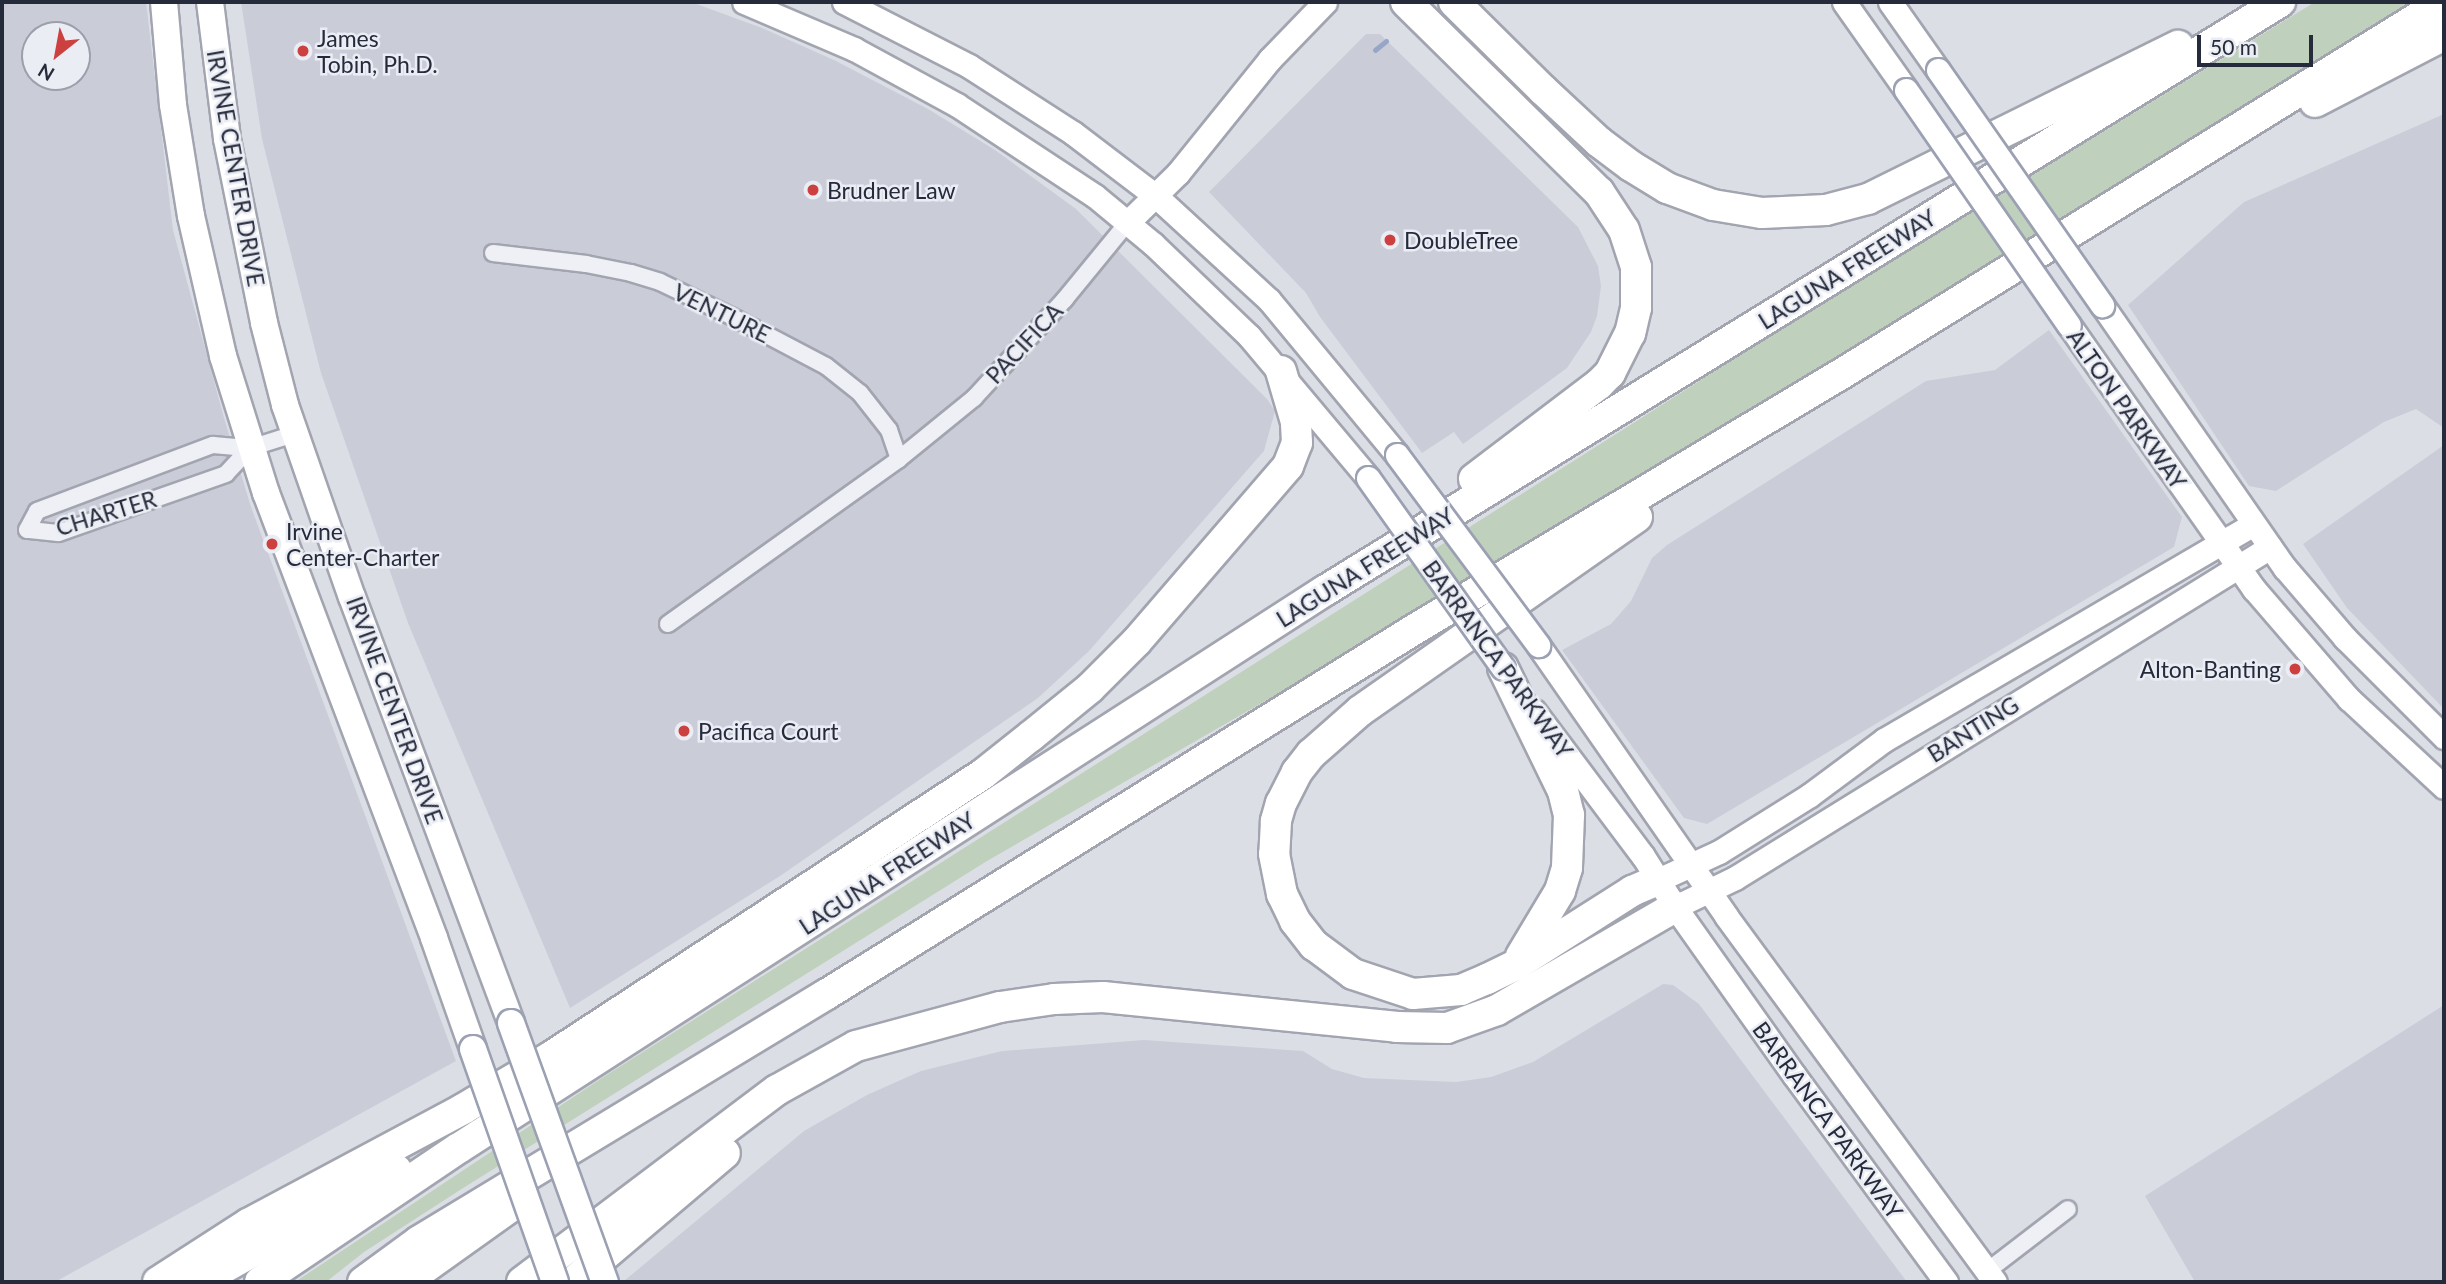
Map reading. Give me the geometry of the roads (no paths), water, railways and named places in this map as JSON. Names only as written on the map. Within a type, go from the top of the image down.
[{"type":"highway","points":[[1326,590],[1599,384],[1621,355],[1636,308],[1636,267],[1631,246],[1620,222],[1599,192],[1406,2]]},
{"type":"highway","points":[[1454,2],[1599,142],[1631,166],[1667,188],[1713,205],[1774,214],[1826,210],[1868,199],[2186,42],[2254,18]]},
{"type":"highway","name":"LAGUNA FREEWAY","points":[[459,1148],[1326,590],[2280,2]]},
{"type":"highway","points":[[363,1282],[419,1241],[742,1045],[1415,629],[1838,376],[2443,2]]},
{"type":"highway","points":[[2122,201],[2183,178],[2315,102],[2444,35]]},
{"type":"highway","points":[[158,1282],[248,1224],[463,1109],[552,1056],[983,774],[1031,736],[1090,688],[1137,641],[1288,466],[1297,443],[1296,422],[1281,370]]},
{"type":"highway","points":[[1658,880],[1632,891],[1516,965],[1461,990],[1413,993],[1373,983],[1339,966],[1302,931],[1282,894],[1277,877],[1274,837],[1287,787],[1311,754],[1360,711],[1838,376]]},
{"type":"highway","points":[[1503,668],[1558,780],[1569,815],[1567,869],[1560,891],[1516,965]]},
{"type":"highway","points":[[522,1282],[777,1090],[856,1046],[956,1017],[1026,1002],[1103,997],[1397,1027],[1447,1028],[1466,1024],[1497,1010],[1675,907]]},
{"type":"highway","points":[[573,1282],[795,1095],[842,1067],[956,1017]]},
{"type":"highway","points":[[405,1282],[742,1045]]},
{"type":"highway","points":[[198,1282],[400,1168],[459,1148]]},
{"type":"highway","points":[[260,1282],[459,1148]]},
{"type":"main road","name":"IRVINE CENTER DRIVE","points":[[164,2],[173,105],[191,216],[223,356],[250,448],[434,938],[555,1282]]},
{"type":"main road","name":"IRVINE CENTER DRIVE","points":[[210,2],[227,139],[264,323],[294,434],[605,1282]]},
{"type":"main road","name":"BARRANCA PARKWAY","points":[[744,2],[854,49],[957,105],[1019,144],[1128,222],[1281,370],[1367,478],[1946,1282]]},
{"type":"main road","name":"BARRANCA PARKWAY","points":[[844,2],[969,66],[1073,133],[1157,197],[1269,300],[1397,455],[1538,645],[1985,1279]]},
{"type":"main road","name":"PACIFICA","points":[[1128,222],[1157,197],[1270,59],[1325,2]]},
{"type":"main road","name":"ALTON PARKWAY","points":[[1844,2],[2236,567],[2349,699],[2444,787]]},
{"type":"main road","name":"ALTON PARKWAY","points":[[1890,2],[2270,547],[2345,638],[2444,737]]},
{"type":"main road","name":"BANTING","points":[[1658,880],[1719,852],[1810,795],[1884,740],[2253,524]]},
{"type":"main road","name":"BANTING","points":[[1675,907],[1734,878],[2270,547]]},
{"type":"street","name":"PACIFICA","points":[[668,624],[899,459],[974,398],[1065,299],[1128,222]]},
{"type":"street","name":"VENTURE","points":[[493,253],[586,264],[631,273],[660,282],[767,335],[826,366],[860,393],[889,430],[899,459]]},
{"type":"street","name":"CHARTER","points":[[250,448],[226,474],[58,533],[27,530],[37,511],[213,445],[250,448],[294,434]]},
{"type":"street","points":[[1985,1279],[2068,1209]]},
{"type":"waterway","points":[[1375,50],[1386,41]]},
{"type":"place","name":"James Tobin, Ph.D.","points":[[303,51]]},
{"type":"place","name":"Brudner Law","points":[[813,190]]},
{"type":"place","name":"DoubleTree","points":[[1390,240]]},
{"type":"place","name":"Irvine Center-Charter","points":[[272,544]]},
{"type":"place","name":"Alton-Banting","points":[[2295,669]]},
{"type":"place","name":"Pacifica Court","points":[[684,731]]}]
